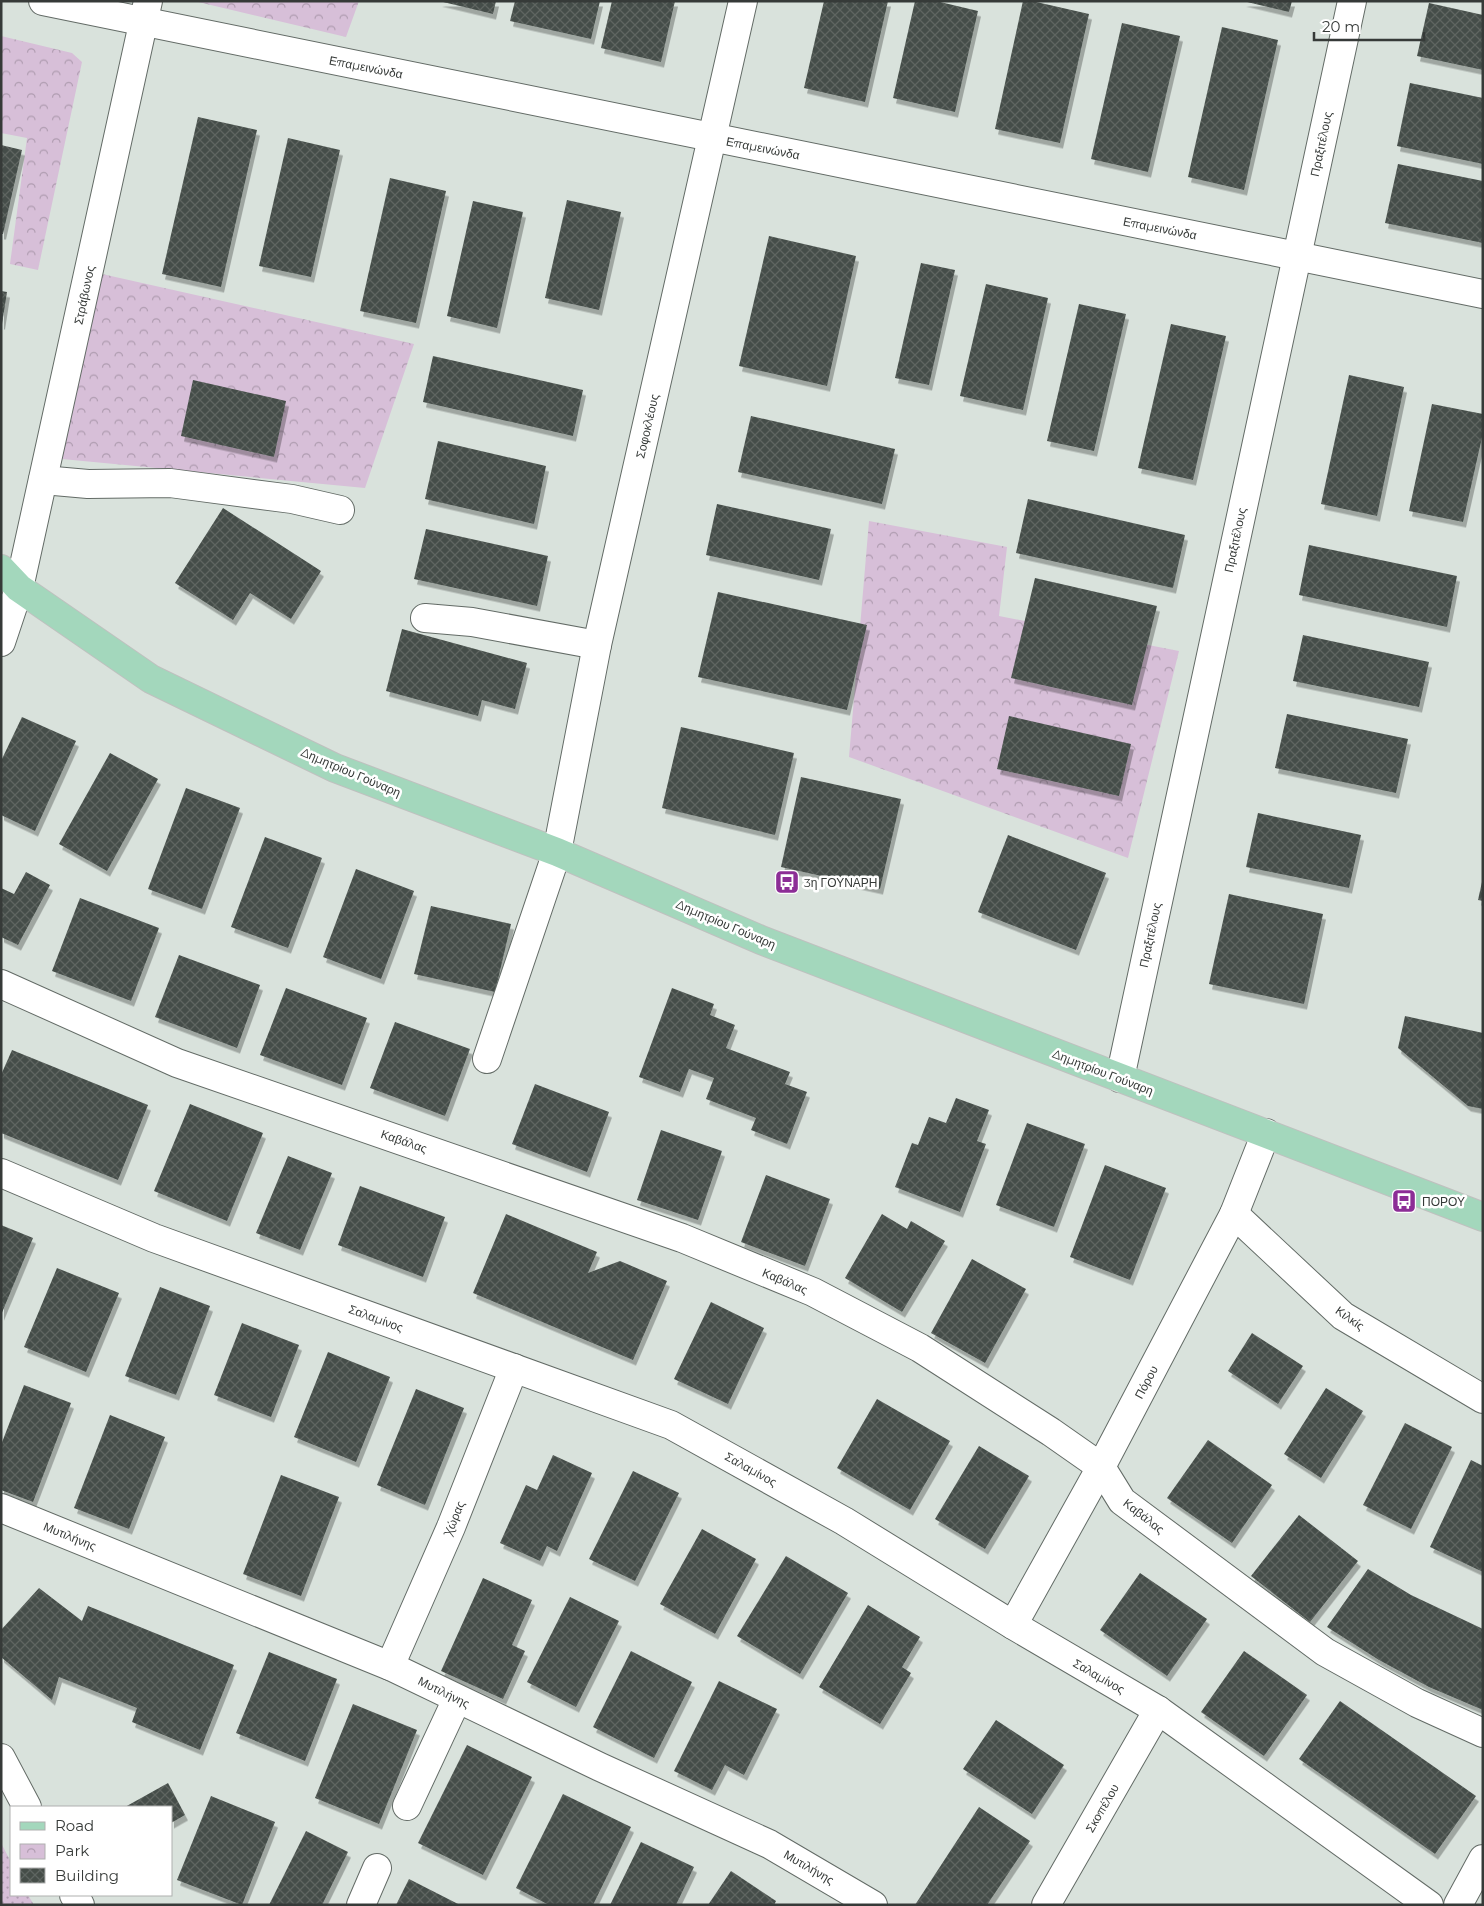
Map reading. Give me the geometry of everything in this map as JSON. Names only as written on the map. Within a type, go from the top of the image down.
[{"type":"main road","name":"Δημητρίου Γούναρη","points":[[10,579],[151,679],[335,768],[557,852],[761,940],[1483,1216]]},
{"type":"street","name":"Επαμεινώνδα","points":[[43,1],[146,12],[712,137],[1483,294]]},
{"type":"street","name":"Σοφοκλέους","points":[[487,1059],[557,852],[597,646],[743,1]]},
{"type":"street","name":"Πραξιτέλους","points":[[1120,1078],[1352,1]]},
{"type":"street","name":"Στράβωνος","points":[[1,642],[10,579],[43,480],[146,12]]},
{"type":"street","points":[[43,480],[88,484],[170,483],[292,499],[340,510]]},
{"type":"street","points":[[425,618],[472,622],[597,646]]},
{"type":"street","name":"Καβάλας","points":[[1,984],[177,1063],[682,1238],[813,1292],[920,1348],[1101,1467],[1122,1501],[1325,1652],[1417,1703],[1483,1733]]},
{"type":"street","name":"Πόρου","points":[[1012,1625],[1101,1467],[1234,1214],[1266,1133]]},
{"type":"street","name":"Σαλαμίνος","points":[[1,1174],[154,1238],[671,1425],[844,1521],[1012,1625],[1158,1710],[1429,1905]]},
{"type":"street","name":"Κιλκίς","points":[[1234,1214],[1343,1316],[1483,1400]]},
{"type":"street","name":"Χώρας","points":[[390,1666],[451,1527],[514,1368]]},
{"type":"street","name":"Μυτιλήνης","points":[[1,1508],[390,1666],[600,1768],[769,1844],[873,1905]]},
{"type":"street","points":[[407,1806],[457,1698]]},
{"type":"street","name":"Σκοπέλου","points":[[1046,1905],[1158,1710]]},
{"type":"street","points":[[1,1758],[27,1806]]},
{"type":"street","points":[[1458,1905],[1483,1859]]},
{"type":"street","points":[[361,1905],[377,1868]]},
{"type":"green space","points":[[194,1],[359,1],[346,37]]},
{"type":"green space","points":[[1,36],[72,53],[82,62],[38,270],[10,264],[27,138],[1,133]]},
{"type":"green space","points":[[102,274],[414,344],[365,488],[62,459]]},
{"type":"green space","points":[[869,521],[1007,547],[999,616],[1179,651],[1128,858],[849,757]]},
{"type":"green space","points":[[1,1843],[10,1860],[10,1896],[29,1896],[34,1905],[1,1905]]},
{"type":"building","points":[[439,1],[496,1],[493,14]]},
{"type":"building","points":[[515,1],[600,1],[591,39],[510,21]]},
{"type":"building","points":[[612,1],[675,1],[661,62],[601,48]]},
{"type":"building","points":[[824,1],[888,1],[865,102],[804,88]]},
{"type":"building","points":[[915,1],[936,1],[978,11],[955,112],[893,98]]},
{"type":"building","points":[[1023,1],[1032,1],[1089,14],[1060,143],[995,129]]},
{"type":"building","points":[[1243,1],[1292,1],[1289,12]]},
{"type":"building","points":[[1429,3],[1483,15],[1483,70],[1417,56]]},
{"type":"building","points":[[1122,23],[1180,36],[1148,172],[1091,159]]},
{"type":"building","points":[[1222,27],[1278,40],[1244,190],[1188,177]]},
{"type":"building","points":[[1410,83],[1483,98],[1483,164],[1397,146]]},
{"type":"building","points":[[198,117],[257,130],[221,287],[162,274]]},
{"type":"building","points":[[288,138],[340,150],[311,277],[259,266]]},
{"type":"building","points":[[1,145],[22,150],[3,234],[1,234]]},
{"type":"building","points":[[1398,164],[1483,181],[1483,243],[1385,223]]},
{"type":"building","points":[[390,178],[446,191],[416,323],[360,311]]},
{"type":"building","points":[[567,200],[621,212],[599,310],[545,298]]},
{"type":"building","points":[[473,201],[523,212],[497,328],[447,316]]},
{"type":"building","points":[[769,236],[856,256],[827,386],[739,366]]},
{"type":"building","points":[[921,263],[955,270],[929,385],[895,378]]},
{"type":"building","points":[[986,284],[1048,298],[1023,410],[960,396]]},
{"type":"building","points":[[1,291],[7,292],[2,324],[1,324]]},
{"type":"building","points":[[1079,304],[1126,314],[1094,451],[1047,441]]},
{"type":"building","points":[[1171,324],[1226,336],[1193,480],[1138,468]]},
{"type":"building","points":[[433,356],[583,390],[573,436],[423,402]]},
{"type":"building","points":[[1349,375],[1404,387],[1377,516],[1321,504]]},
{"type":"building","points":[[193,380],[286,401],[274,457],[181,436]]},
{"type":"building","points":[[1432,404],[1483,414],[1483,433],[1463,522],[1409,511]]},
{"type":"building","points":[[751,416],[895,449],[882,504],[738,472]]},
{"type":"building","points":[[438,441],[546,466],[534,524],[425,499]]},
{"type":"building","points":[[1028,499],[1185,535],[1173,588],[1016,553]]},
{"type":"building","points":[[717,504],[831,529],[819,580],[706,555]]},
{"type":"building","points":[[223,508],[321,571],[291,619],[250,593],[233,620],[175,583]]},
{"type":"building","points":[[426,529],[548,556],[537,606],[414,579]]},
{"type":"building","points":[[1309,545],[1457,576],[1447,627],[1299,595]]},
{"type":"building","points":[[1035,578],[1157,606],[1132,705],[1011,678]]},
{"type":"building","points":[[718,592],[867,625],[847,710],[698,677]]},
{"type":"building","points":[[402,629],[527,663],[515,709],[482,700],[478,716],[386,691]]},
{"type":"building","points":[[1303,635],[1429,662],[1419,707],[1293,681]]},
{"type":"building","points":[[1287,714],[1408,739],[1396,793],[1275,768]]},
{"type":"building","points":[[1009,716],[1131,744],[1119,796],[997,769]]},
{"type":"building","points":[[22,717],[76,741],[35,831],[1,815],[1,761]]},
{"type":"building","points":[[681,727],[794,753],[775,835],[662,808]]},
{"type":"building","points":[[110,753],[158,779],[107,871],[59,844]]},
{"type":"building","points":[[801,777],[901,799],[880,889],[781,867]]},
{"type":"building","points":[[186,788],[240,808],[202,909],[148,889]]},
{"type":"building","points":[[1258,813],[1361,835],[1349,888],[1246,867]]},
{"type":"building","points":[[1008,835],[1106,873],[1076,950],[978,912]]},
{"type":"building","points":[[265,837],[322,858],[288,948],[231,927]]},
{"type":"building","points":[[356,869],[414,891],[381,979],[323,957]]},
{"type":"building","points":[[26,872],[50,885],[18,945],[1,937],[1,888],[14,894]]},
{"type":"building","points":[[1483,882],[1483,901],[1478,900]]},
{"type":"building","points":[[1229,894],[1323,914],[1304,1004],[1209,984]]},
{"type":"building","points":[[80,898],[159,928],[131,1001],[52,971]]},
{"type":"building","points":[[431,906],[511,924],[495,992],[414,974]]},
{"type":"building","points":[[179,955],[260,985],[237,1048],[155,1017]]},
{"type":"building","points":[[286,988],[367,1018],[342,1085],[260,1055]]},
{"type":"building","points":[[672,988],[714,1004],[710,1015],[735,1025],[726,1048],[790,1072],[785,1084],[807,1092],[787,1144],[751,1130],[756,1118],[706,1099],[714,1078],[689,1069],[680,1092],[639,1077]]},
{"type":"building","points":[[1405,1016],[1483,1033],[1483,1109],[1468,1106],[1398,1048]]},
{"type":"building","points":[[395,1022],[470,1049],[445,1116],[370,1088]]},
{"type":"building","points":[[12,1050],[148,1105],[118,1180],[1,1133],[1,1075]]},
{"type":"building","points":[[535,1084],[609,1112],[587,1172],[512,1144]]},
{"type":"building","points":[[956,1098],[989,1110],[977,1141],[986,1144],[960,1212],[895,1187],[912,1143],[918,1145],[929,1117],[946,1123]]},
{"type":"building","points":[[190,1104],[263,1133],[227,1221],[154,1191]]},
{"type":"building","points":[[1027,1123],[1085,1144],[1054,1227],[996,1205]]},
{"type":"building","points":[[661,1130],[722,1151],[698,1220],[637,1200]]},
{"type":"building","points":[[288,1156],[332,1173],[300,1250],[256,1233]]},
{"type":"building","points":[[1105,1165],[1166,1188],[1130,1280],[1070,1257]]},
{"type":"building","points":[[766,1175],[830,1199],[805,1266],[741,1242]]},
{"type":"building","points":[[360,1186],[445,1217],[423,1277],[338,1245]]},
{"type":"building","points":[[506,1214],[597,1252],[588,1273],[620,1261],[667,1281],[633,1360],[473,1293]]},
{"type":"building","points":[[882,1214],[907,1229],[911,1221],[945,1241],[902,1312],[845,1278]]},
{"type":"building","points":[[1,1225],[33,1238],[1,1315]]},
{"type":"building","points":[[972,1259],[1026,1289],[985,1363],[931,1333]]},
{"type":"building","points":[[57,1268],[119,1293],[86,1372],[24,1347]]},
{"type":"building","points":[[160,1287],[210,1306],[176,1395],[125,1376]]},
{"type":"building","points":[[711,1302],[764,1328],[728,1404],[674,1379]]},
{"type":"building","points":[[242,1323],[299,1345],[271,1417],[214,1395]]},
{"type":"building","points":[[1252,1333],[1303,1366],[1278,1404],[1228,1371]]},
{"type":"building","points":[[328,1352],[390,1377],[356,1462],[294,1437]]},
{"type":"building","points":[[24,1385],[71,1403],[33,1502],[1,1490],[1,1445]]},
{"type":"building","points":[[1326,1388],[1363,1411],[1321,1478],[1284,1454]]},
{"type":"building","points":[[416,1389],[464,1408],[425,1505],[377,1485]]},
{"type":"building","points":[[877,1399],[950,1441],[910,1510],[837,1468]]},
{"type":"building","points":[[110,1415],[165,1437],[129,1529],[74,1508]]},
{"type":"building","points":[[1405,1423],[1452,1447],[1411,1529],[1363,1505]]},
{"type":"building","points":[[1208,1440],[1272,1485],[1232,1543],[1167,1498]]},
{"type":"building","points":[[979,1446],[1029,1476],[985,1549],[935,1519]]},
{"type":"building","points":[[553,1455],[592,1473],[557,1551],[547,1546],[540,1561],[500,1543],[526,1485],[537,1490]]},
{"type":"building","points":[[1471,1460],[1483,1466],[1483,1572],[1430,1547]]},
{"type":"building","points":[[633,1471],[679,1493],[635,1581],[589,1559]]},
{"type":"building","points":[[281,1475],[339,1497],[301,1596],[243,1574]]},
{"type":"building","points":[[1299,1515],[1358,1561],[1310,1622],[1251,1576]]},
{"type":"building","points":[[702,1529],[756,1559],[715,1634],[660,1604]]},
{"type":"building","points":[[786,1556],[848,1593],[800,1674],[737,1636]]},
{"type":"building","points":[[1368,1569],[1411,1595],[1483,1629],[1483,1710],[1429,1687],[1379,1660],[1327,1627]]},
{"type":"building","points":[[1140,1573],[1207,1619],[1167,1676],[1100,1630]]},
{"type":"building","points":[[483,1578],[532,1600],[512,1645],[525,1651],[503,1699],[441,1671]]},
{"type":"building","points":[[39,1588],[82,1621],[88,1606],[234,1665],[200,1750],[132,1722],[137,1708],[59,1677],[52,1700],[1,1657],[1,1630]]},
{"type":"building","points":[[570,1597],[619,1621],[576,1707],[527,1682]]},
{"type":"building","points":[[868,1605],[920,1637],[902,1667],[911,1673],[880,1724],[819,1687]]},
{"type":"building","points":[[631,1651],[692,1682],[654,1758],[593,1727]]},
{"type":"building","points":[[1244,1651],[1307,1695],[1264,1756],[1201,1712]]},
{"type":"building","points":[[269,1652],[337,1679],[305,1761],[236,1733]]},
{"type":"building","points":[[719,1681],[777,1709],[744,1775],[725,1765],[712,1790],[674,1771]]},
{"type":"building","points":[[1340,1701],[1476,1796],[1435,1854],[1299,1759]]},
{"type":"building","points":[[353,1704],[417,1730],[379,1824],[315,1798]]},
{"type":"building","points":[[996,1720],[1064,1765],[1032,1814],[963,1769]]},
{"type":"building","points":[[467,1745],[532,1777],[483,1875],[418,1843]]},
{"type":"building","points":[[168,1783],[185,1815],[172,1822],[172,1806],[127,1806]]},
{"type":"building","points":[[563,1794],[631,1827],[593,1905],[549,1905],[516,1888]]},
{"type":"building","points":[[211,1796],[275,1822],[242,1905],[177,1880]]},
{"type":"building","points":[[979,1807],[1030,1841],[987,1905],[915,1905]]},
{"type":"building","points":[[306,1831],[348,1852],[322,1905],[269,1905]]},
{"type":"building","points":[[641,1842],[694,1867],[676,1905],[610,1905]]},
{"type":"building","points":[[731,1871],[776,1901],[774,1905],[708,1905]]},
{"type":"building","points":[[409,1879],[460,1905],[396,1905]]},
{"type":"place","name":"3η ΓΟΥΝΑΡΗ","points":[[787,882]]},
{"type":"place","name":"ΠΟΡΟΥ","points":[[1404,1201]]}]
